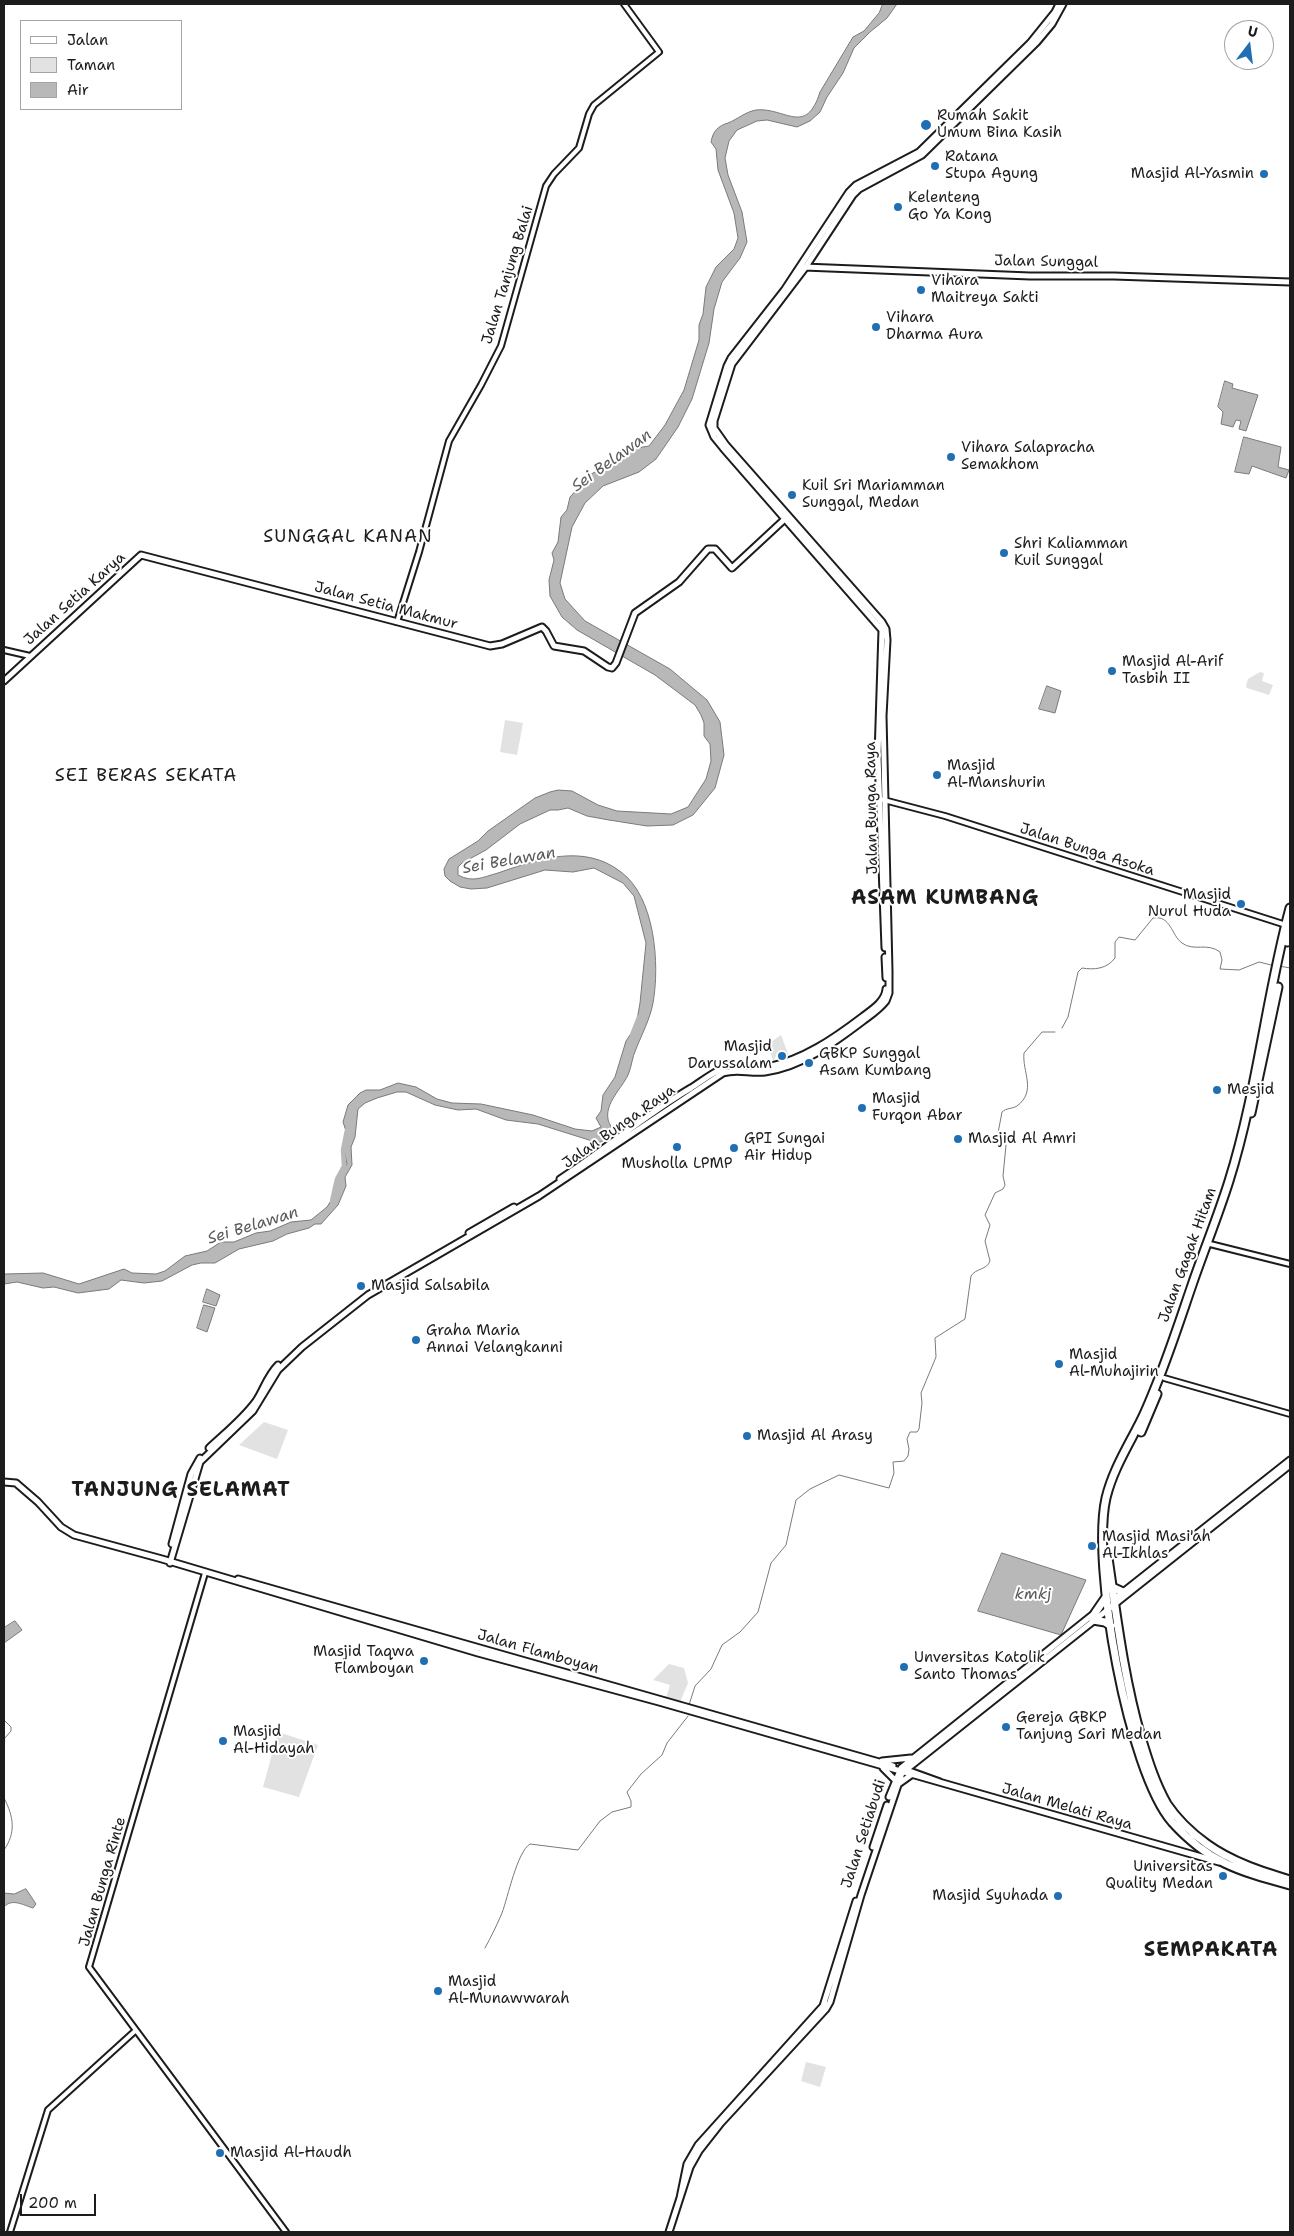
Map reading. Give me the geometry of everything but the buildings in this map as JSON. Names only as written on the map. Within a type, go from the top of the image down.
[{"type":"highway","name":"Jalan Gagak Hitam","points":[[1112,1602],[1102,1532],[1109,1487],[1158,1380],[1235,1176],[1289,926],[1290,908]]},
{"type":"highway","name":"Jalan Gagak Hitam","points":[[1112,1602],[1107,1532],[1111,1495],[1118,1475],[1144,1426],[1164,1378],[1230,1178],[1267,1029]]},
{"type":"highway","points":[[1112,1587],[1124,1592]]},
{"type":"highway","points":[[1112,1602],[1143,1754],[1153,1793],[1161,1807],[1177,1827],[1197,1846],[1219,1862],[1249,1874],[1290,1885]]},
{"type":"highway","points":[[1111,1626],[1094,1616],[1112,1602]]},
{"type":"highway","points":[[1112,1602],[1111,1626],[1120,1683],[1143,1754],[1168,1806],[1193,1832],[1225,1856],[1246,1866],[1290,1880]]},
{"type":"main road","points":[[896,166],[919,152],[1030,43],[1055,12],[1059,4]]},
{"type":"main road","points":[[896,166],[922,155],[950,129],[1044,34],[1056,19],[1063,4]]},
{"type":"main road","name":"Jalan Bunga Raya","points":[[169,1561],[194,1466],[208,1449],[261,1400],[278,1370],[302,1347],[368,1295],[539,1196],[720,1075],[737,1069],[760,1070],[812,1056],[840,1039],[883,1005],[887,999],[890,971],[882,800],[882,687],[887,640],[886,629],[723,448],[710,429],[710,420],[726,366],[803,267],[853,195],[859,189],[896,166]]},
{"type":"main road","name":"Jalan Sunggal","points":[[803,267],[1030,276],[1114,276],[1290,282]]},
{"type":"main road","name":"Jalan Setia Makmur","points":[[140,555],[493,646],[542,627],[554,646],[584,651],[608,667],[614,662],[619,653],[635,613],[680,582],[708,549],[714,549],[732,568],[787,517]]},
{"type":"main road","name":"Jalan Setia Karya","points":[[4,681],[140,555]]},
{"type":"main road","name":"Jalan Setiabudi","points":[[669,2232],[691,2164],[708,2138],[826,2009],[901,1770],[1290,1460]]},
{"type":"main road","name":"Jalan Setiabudi","points":[[1112,1602],[1290,1465]]},
{"type":"main road","points":[[4,1482],[13,1482],[23,1489],[65,1530],[74,1535],[169,1561]]},
{"type":"main road","name":"Jalan Flamboyan","points":[[169,1561],[205,1573],[901,1770]]},
{"type":"main road","name":"Jalan Flamboyan","points":[[169,1561],[540,1667]]},
{"type":"main road","points":[[912,1761],[913,1774],[896,1783],[879,1764],[912,1761]]},
{"type":"main road","name":"Jalan Melati Raya","points":[[901,1770],[1187,1855],[1219,1862]]},
{"type":"main road","points":[[1187,1855],[1197,1846]]},
{"type":"street","name":"Jalan Tanjung Balai","points":[[397,622],[419,552],[449,440],[501,346],[546,186],[554,174],[578,148],[589,114],[594,105],[659,52],[624,4]]},
{"type":"street","points":[[4,650],[30,656]]},
{"type":"street","name":"Jalan Bunga Asoka","points":[[882,800],[945,816],[1289,926]]},
{"type":"street","points":[[1210,1244],[1290,1264]]},
{"type":"street","points":[[1164,1378],[1290,1414]]},
{"type":"street","name":"Jalan Bunga Rinte","points":[[205,1573],[89,1967],[286,2232]]},
{"type":"street","points":[[10,2232],[48,2110],[135,2030]]},
{"type":"green space","points":[[1260,672],[1264,673],[1262,681],[1273,685],[1269,695],[1246,686],[1248,679]]},
{"type":"green space","points":[[505,720],[523,723],[517,755],[500,752]]},
{"type":"green space","points":[[781,1035],[789,1056],[783,1051],[778,1053],[773,1061],[768,1044]]},
{"type":"green space","points":[[264,1422],[288,1430],[277,1459],[239,1445]]},
{"type":"green space","points":[[669,1664],[684,1668],[688,1683],[680,1702],[666,1698],[670,1685],[653,1680]]},
{"type":"green space","points":[[278,1732],[318,1745],[299,1797],[263,1787]]},
{"type":"green space","points":[[806,2062],[826,2067],[820,2087],[801,2081]]},
{"type":"water","name":"Sei Belawan","points":[[883,4],[897,4],[887,18],[854,48],[843,73],[827,97],[820,112],[810,121],[797,127],[767,120],[757,121],[737,130],[729,141],[725,158],[728,175],[742,212],[747,242],[740,258],[722,282],[714,309],[709,343],[692,399],[678,427],[656,459],[639,472],[603,486],[585,503],[572,527],[560,583],[565,599],[585,621],[670,669],[707,700],[720,722],[724,755],[715,788],[693,815],[673,825],[647,826],[609,820],[587,816],[568,808],[550,810],[520,824],[486,850],[458,867],[458,875],[473,879],[483,878],[529,863],[561,856],[592,858],[607,863],[621,872],[632,883],[641,898],[648,914],[655,951],[656,970],[653,1003],[628,1075],[609,1107],[608,1120],[612,1129],[609,1135],[605,1140],[592,1143],[589,1140],[538,1124],[506,1120],[476,1109],[458,1110],[435,1105],[406,1092],[397,1092],[365,1103],[358,1109],[355,1137],[351,1147],[352,1165],[345,1177],[346,1186],[338,1205],[321,1224],[315,1224],[273,1241],[239,1249],[215,1263],[192,1265],[162,1281],[144,1283],[121,1280],[109,1289],[78,1293],[54,1287],[43,1288],[17,1282],[4,1284],[4,1274],[43,1273],[79,1284],[124,1269],[132,1273],[156,1274],[165,1271],[185,1256],[207,1251],[221,1242],[234,1242],[256,1233],[270,1231],[291,1222],[311,1220],[327,1207],[334,1196],[338,1178],[347,1164],[344,1150],[347,1134],[343,1122],[348,1105],[360,1093],[366,1090],[380,1090],[398,1083],[416,1087],[437,1099],[452,1103],[481,1104],[533,1115],[575,1129],[592,1131],[601,1127],[596,1118],[601,1111],[603,1095],[615,1077],[626,1041],[636,1026],[640,1003],[646,943],[634,896],[623,883],[594,868],[573,872],[545,870],[487,888],[471,889],[460,887],[450,881],[445,876],[444,869],[449,859],[478,841],[488,831],[535,798],[550,792],[558,790],[572,791],[598,805],[617,811],[671,814],[688,807],[706,779],[711,761],[710,744],[704,736],[704,723],[695,705],[655,675],[577,630],[562,617],[550,596],[549,580],[554,560],[552,553],[558,542],[561,517],[567,510],[570,497],[591,474],[623,459],[637,448],[649,446],[665,425],[684,390],[699,340],[699,325],[703,314],[706,287],[716,267],[734,249],[738,238],[734,213],[718,170],[716,149],[711,142],[716,130],[748,112],[756,110],[767,110],[794,117],[801,117],[808,113],[814,106],[820,92],[853,37],[864,31],[879,13]]},
{"type":"water","points":[[1225,381],[1233,384],[1232,388],[1258,395],[1246,431],[1239,429],[1241,421],[1236,420],[1233,427],[1221,424],[1223,412],[1218,407]]},
{"type":"water","points":[[1244,437],[1281,447],[1278,467],[1289,470],[1286,478],[1252,466],[1249,474],[1235,472]]},
{"type":"water","points":[[1047,686],[1061,691],[1055,713],[1039,709]]},
{"type":"water","points":[[207,1289],[220,1295],[216,1306],[203,1302]]},
{"type":"water","points":[[204,1305],[215,1308],[207,1332],[197,1328]]},
{"type":"water","name":"kmkj","points":[[1002,1553],[1086,1580],[1061,1635],[978,1611]]},
{"type":"water","points":[[15,1621],[22,1630],[4,1643],[4,1628]]},
{"type":"water","points":[[26,1889],[36,1904],[33,1908],[14,1903],[7,1904],[4,1907],[4,1893],[14,1894]]},
{"type":"waterway","points":[[1062,1028],[1068,1017],[1078,972],[1082,968],[1096,969],[1112,962],[1115,958],[1115,942],[1119,937],[1135,940],[1153,918],[1159,918],[1167,922],[1178,940],[1187,946],[1210,948],[1220,952],[1222,960],[1220,969],[1239,970],[1259,962],[1275,966]]},
{"type":"waterway","points":[[1279,966],[1290,968]]},
{"type":"waterway","name":"Sei Belawan","points":[[632,1035],[639,1017]]},
{"type":"waterway","points":[[689,1705],[695,1686],[711,1669],[722,1645],[740,1632],[758,1612],[771,1563],[786,1545],[796,1500],[810,1489],[839,1475],[889,1488],[894,1473],[893,1462],[904,1461],[908,1456],[907,1439],[910,1432],[917,1432],[919,1429],[922,1403],[921,1393],[936,1357],[935,1338],[965,1319],[971,1276],[989,1264],[990,1261],[985,1241],[990,1225],[985,1215],[995,1193],[1003,1189],[1005,1185],[1003,1176],[1006,1145],[998,1133],[1002,1112],[1017,1106],[1026,1094],[1027,1081],[1024,1053],[1042,1032],[1055,1032]]},
{"type":"waterway","name":"Sei Belawan","points":[[332,1201],[337,1179],[344,1166],[343,1150],[347,1130]]},
{"type":"waterway","points":[[485,1948],[502,1913],[517,1865],[525,1849],[530,1844],[578,1850],[600,1821],[612,1812],[631,1807],[631,1801],[627,1792],[641,1774],[662,1755],[667,1743],[688,1716]]},
{"type":"waterway","points":[[4,1720],[11,1727],[11,1731],[4,1739]]},
{"type":"waterway","points":[[4,1798],[12,1818],[12,1831],[4,1850]]},
{"type":"place","name":"Rumah Sakit Umum Bina Kasih","points":[[926,125]]},
{"type":"place","name":"Ratana Stupa Agung","points":[[935,166]]},
{"type":"place","name":"Masjid Al-Yasmin","points":[[1264,174]]},
{"type":"place","name":"Kelenteng Go Ya Kong","points":[[898,207]]},
{"type":"place","name":"Vihara Maitreya Sakti","points":[[921,290]]},
{"type":"place","name":"Vihara Dharma Aura","points":[[876,327]]},
{"type":"place","name":"Vihara Salapracha Semakhom","points":[[951,457]]},
{"type":"place","name":"Kuil Sri Mariamman Sunggal, Medan","points":[[792,495]]},
{"type":"place","name":"Shri Kaliamman Kuil Sunggal","points":[[1004,553]]},
{"type":"place","name":"Masjid Al-Arif Tasbih II","points":[[1112,671]]},
{"type":"place","name":"Masjid Al-Manshurin","points":[[937,775]]},
{"type":"place","name":"Masjid Nurul Huda","points":[[1241,904]]},
{"type":"place","name":"Masjid Darussalam","points":[[782,1056]]},
{"type":"place","name":"GBKP Sunggal Asam Kumbang","points":[[809,1063]]},
{"type":"place","name":"Mesjid","points":[[1217,1090]]},
{"type":"place","name":"Masjid Furqon Abar","points":[[862,1108]]},
{"type":"place","name":"Masjid Al Amri","points":[[958,1139]]},
{"type":"place","name":"Musholla LPMP","points":[[677,1147]]},
{"type":"place","name":"GPI Sungai Air Hidup","points":[[734,1148]]},
{"type":"place","name":"Masjid Salsabila","points":[[361,1286]]},
{"type":"place","name":"Graha Maria Annai Velangkanni","points":[[416,1340]]},
{"type":"place","name":"Masjid Al-Muhajirin","points":[[1059,1364]]},
{"type":"place","name":"Masjid Al Arasy","points":[[747,1436]]},
{"type":"place","name":"Masjid Masi'ah Al-Ikhlas","points":[[1092,1546]]},
{"type":"place","name":"Masjid Taqwa Flamboyan","points":[[424,1661]]},
{"type":"place","name":"Unversitas Katolik Santo Thomas","points":[[904,1667]]},
{"type":"place","name":"Gereja GBKP Tanjung Sari Medan","points":[[1006,1727]]},
{"type":"place","name":"Masjid Al-Hidayah","points":[[223,1741]]},
{"type":"place","name":"Universitas Quality Medan","points":[[1223,1876]]},
{"type":"place","name":"Masjid Syuhada","points":[[1058,1896]]},
{"type":"place","name":"Masjid Al-Munawwarah","points":[[438,1991]]},
{"type":"place","name":"Masjid Al-Haudh","points":[[220,2153]]},
{"type":"district","name":"SUNGGAL KANAN","points":[[348,537]]},
{"type":"district","name":"SEI BERAS SEKATA","points":[[146,776]]},
{"type":"district","name":"ASAM KUMBANG","points":[[945,899]]},
{"type":"district","name":"TANJUNG SELAMAT","points":[[181,1491]]},
{"type":"district","name":"SEMPAKATA","points":[[1211,1951]]}]
